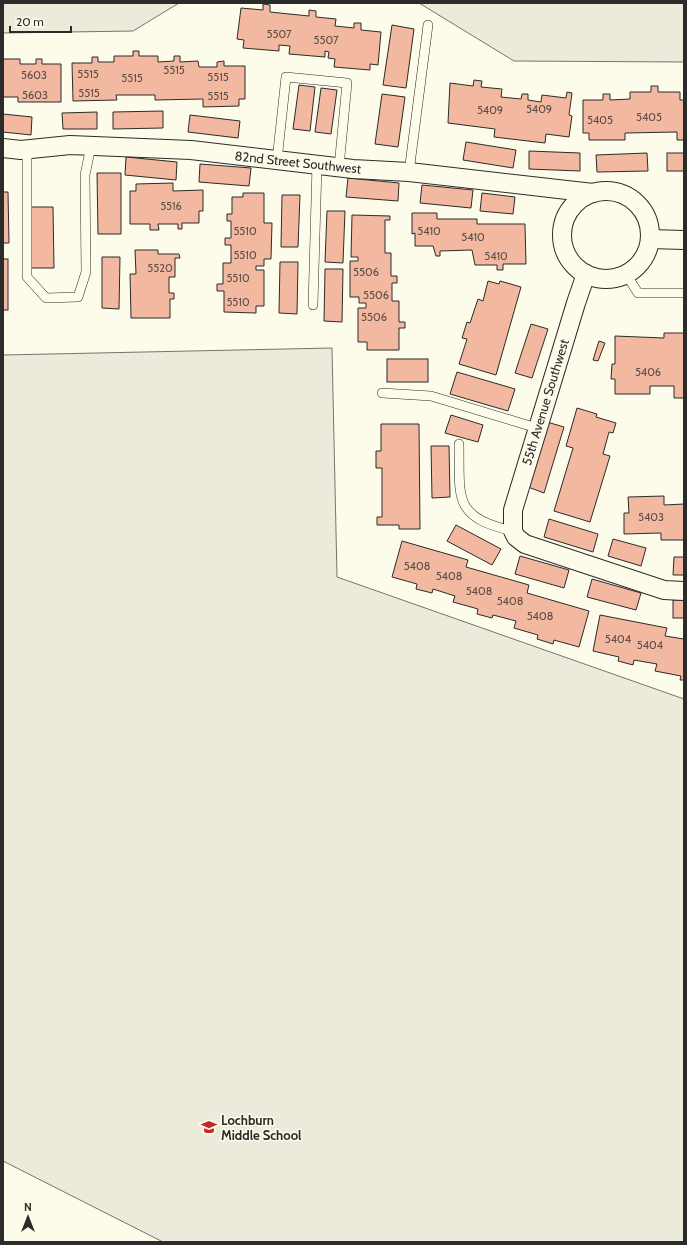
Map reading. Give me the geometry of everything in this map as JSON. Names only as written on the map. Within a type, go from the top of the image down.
[{"type":"street","name":"82nd Street Southwest","points":[[3,148],[27,149],[70,145],[191,150],[317,165],[409,172],[593,193]]},
{"type":"street","points":[[608,191],[614,192],[622,194],[634,201],[644,211],[649,225],[650,239],[646,253],[638,266],[626,274],[613,278],[599,278],[586,274],[575,265],[566,253],[563,239],[564,224],[570,211],[580,200],[593,193],[608,191]]},
{"type":"street","points":[[650,239],[684,240]]},
{"type":"street","name":"55th Avenue Southwest","points":[[513,531],[513,510],[537,428],[586,274]]},
{"type":"street","points":[[513,531],[516,537],[525,544],[664,590],[684,590]]},
{"type":"lane","points":[[409,172],[428,25]]},
{"type":"lane","points":[[277,160],[286,77],[347,83],[339,167]]},
{"type":"lane","points":[[27,149],[27,277],[46,298],[78,297],[86,272],[86,175],[91,146]]},
{"type":"lane","points":[[313,305],[317,165]]},
{"type":"lane","points":[[626,274],[638,293],[684,293]]},
{"type":"lane","points":[[382,393],[432,396],[537,428]]},
{"type":"lane","points":[[459,444],[460,490],[463,505],[476,518],[491,526],[513,531]]},
{"type":"shaded area","points":[[3,3],[179,3],[133,31],[3,33]]},
{"type":"shaded area","points":[[419,3],[684,3],[684,62],[514,61]]},
{"type":"shaded area","points":[[332,348],[337,577],[684,699],[684,1242],[163,1242],[3,1161],[3,355]]},
{"type":"building","points":[[263,4],[270,5],[270,12],[309,16],[309,10],[316,11],[316,17],[336,19],[335,26],[354,28],[354,23],[361,23],[361,30],[381,32],[378,65],[370,64],[370,70],[334,67],[335,59],[328,58],[329,52],[325,51],[325,57],[289,54],[290,46],[279,45],[279,51],[243,48],[244,40],[237,39],[241,8],[263,10]]},
{"type":"building","points":[[392,25],[414,29],[406,88],[383,85]]},
{"type":"building","points":[[133,51],[139,51],[139,56],[158,56],[158,62],[174,61],[174,56],[180,56],[180,62],[198,61],[199,67],[217,67],[217,62],[224,61],[224,66],[245,66],[245,99],[239,99],[239,106],[203,107],[203,99],[155,100],[155,95],[116,95],[117,100],[73,101],[72,63],[92,63],[92,57],[98,57],[98,62],[114,62],[114,56],[133,56]]},
{"type":"building","points":[[3,59],[20,59],[20,64],[36,64],[36,59],[42,59],[42,64],[61,64],[61,102],[18,102],[18,97],[3,97]]},
{"type":"building","points":[[474,80],[482,81],[481,87],[502,89],[501,97],[521,99],[522,94],[528,94],[528,100],[541,102],[542,95],[566,98],[567,92],[572,93],[569,115],[572,116],[569,137],[546,134],[545,143],[494,137],[495,129],[448,123],[450,83],[473,86]]},
{"type":"building","points":[[299,85],[315,87],[310,131],[293,129]]},
{"type":"building","points":[[651,86],[658,86],[658,92],[680,92],[680,100],[684,100],[684,140],[677,140],[677,132],[625,133],[625,140],[589,140],[589,133],[583,133],[583,100],[603,100],[603,94],[610,94],[610,100],[630,99],[630,92],[651,92]]},
{"type":"building","points":[[321,88],[337,90],[331,134],[315,132]]},
{"type":"building","points":[[382,94],[405,97],[398,147],[375,144]]},
{"type":"building","points":[[163,111],[163,128],[113,129],[113,112]]},
{"type":"building","points":[[97,112],[97,129],[63,129],[62,113]]},
{"type":"building","points":[[3,114],[32,117],[31,135],[3,132]]},
{"type":"building","points":[[190,115],[240,121],[238,138],[188,132]]},
{"type":"building","points":[[466,142],[516,150],[513,168],[463,160]]},
{"type":"building","points":[[529,151],[580,153],[580,171],[529,169]]},
{"type":"building","points":[[647,153],[648,171],[597,172],[596,155]]},
{"type":"building","points":[[667,153],[684,153],[684,171],[667,171]]},
{"type":"building","points":[[126,157],[177,162],[176,180],[125,175]]},
{"type":"building","points":[[200,164],[251,168],[249,186],[199,182]]},
{"type":"building","points":[[97,173],[121,173],[121,234],[98,234]]},
{"type":"building","points":[[348,178],[399,183],[398,201],[346,197]]},
{"type":"building","points":[[173,183],[173,191],[203,190],[203,211],[199,211],[199,223],[182,223],[182,229],[178,229],[178,224],[158,224],[159,230],[150,230],[150,224],[130,224],[130,191],[136,191],[136,184]]},
{"type":"building","points":[[422,185],[473,190],[471,208],[420,203]]},
{"type":"building","points":[[3,192],[8,192],[9,243],[3,243]]},
{"type":"building","points":[[243,193],[264,193],[264,223],[272,223],[271,259],[264,259],[264,266],[256,266],[256,270],[264,270],[264,306],[256,306],[256,313],[224,312],[224,291],[217,291],[217,284],[223,284],[223,263],[231,263],[231,245],[225,245],[225,238],[231,238],[231,221],[227,221],[227,214],[232,214],[232,197],[243,197]]},
{"type":"building","points":[[482,193],[515,197],[513,214],[480,211]]},
{"type":"building","points":[[282,195],[300,195],[298,247],[281,247]]},
{"type":"building","points":[[30,207],[53,207],[54,268],[30,268]]},
{"type":"building","points":[[327,211],[345,211],[343,263],[325,262]]},
{"type":"building","points":[[412,213],[437,213],[437,219],[477,219],[477,224],[525,224],[526,264],[503,264],[503,270],[497,270],[497,265],[475,265],[472,250],[440,251],[440,256],[436,256],[433,246],[415,246],[415,233],[412,234]]},
{"type":"building","points":[[352,215],[390,216],[390,220],[385,220],[385,253],[391,253],[391,276],[397,276],[397,283],[392,283],[392,301],[399,301],[399,322],[405,322],[405,328],[399,328],[399,350],[367,350],[367,342],[358,342],[358,308],[366,308],[366,303],[359,303],[359,297],[350,297],[350,261],[358,261],[358,257],[351,257]]},
{"type":"building","points":[[135,250],[158,250],[158,254],[179,254],[180,258],[175,258],[175,277],[169,277],[169,293],[174,293],[174,299],[170,299],[170,318],[131,318],[130,274],[136,274]]},
{"type":"building","points":[[102,257],[120,257],[119,309],[102,308]]},
{"type":"building","points":[[3,259],[8,259],[8,310],[3,310]]},
{"type":"building","points":[[280,262],[298,262],[297,314],[279,313]]},
{"type":"building","points":[[325,269],[343,269],[342,322],[324,321]]},
{"type":"building","points":[[488,281],[499,284],[500,281],[521,287],[496,375],[459,364],[467,339],[462,338],[467,322],[470,323],[478,299],[483,301]]},
{"type":"building","points":[[531,324],[548,329],[532,378],[515,373]]},
{"type":"building","points":[[664,333],[684,333],[684,398],[674,398],[674,386],[650,386],[650,394],[615,394],[615,379],[611,379],[612,364],[615,364],[615,336],[664,338]]},
{"type":"building","points":[[599,341],[605,343],[598,361],[593,360]]},
{"type":"building","points":[[387,359],[428,359],[428,382],[387,382]]},
{"type":"building","points":[[457,372],[515,389],[508,411],[450,394]]},
{"type":"building","points":[[577,408],[597,414],[596,417],[616,423],[613,433],[609,432],[603,454],[610,456],[590,522],[554,511],[573,448],[566,446]]},
{"type":"building","points":[[451,415],[483,425],[478,442],[445,433]]},
{"type":"building","points":[[547,422],[564,427],[544,493],[528,487]]},
{"type":"building","points":[[381,424],[419,424],[420,529],[399,529],[399,525],[377,525],[377,517],[382,517],[382,468],[376,468],[376,451],[381,451]]},
{"type":"building","points":[[431,446],[449,446],[450,497],[432,498]]},
{"type":"building","points":[[664,496],[664,505],[684,504],[684,540],[661,540],[661,533],[624,534],[624,513],[629,513],[628,497]]},
{"type":"building","points":[[549,519],[598,534],[593,552],[544,537]]},
{"type":"building","points":[[456,525],[501,549],[492,565],[447,541]]},
{"type":"building","points":[[613,539],[646,548],[641,566],[608,556]]},
{"type":"building","points":[[402,541],[468,560],[466,567],[529,585],[527,593],[589,611],[579,647],[554,640],[553,644],[537,639],[538,635],[514,628],[516,621],[493,615],[492,618],[477,614],[478,609],[453,602],[455,596],[433,589],[432,593],[416,589],[417,584],[392,577]]},
{"type":"building","points":[[520,556],[569,570],[564,588],[515,574]]},
{"type":"building","points":[[674,557],[684,557],[684,575],[673,575]]},
{"type":"building","points":[[592,579],[641,593],[636,610],[587,597]]},
{"type":"building","points":[[673,600],[684,600],[684,618],[673,618]]},
{"type":"building","points":[[600,615],[667,628],[665,636],[684,639],[684,680],[680,680],[681,676],[655,671],[657,664],[634,660],[633,665],[618,661],[619,657],[593,651]]},
{"type":"place","name":"Lochburn Middle School","points":[[209,1127]]}]
